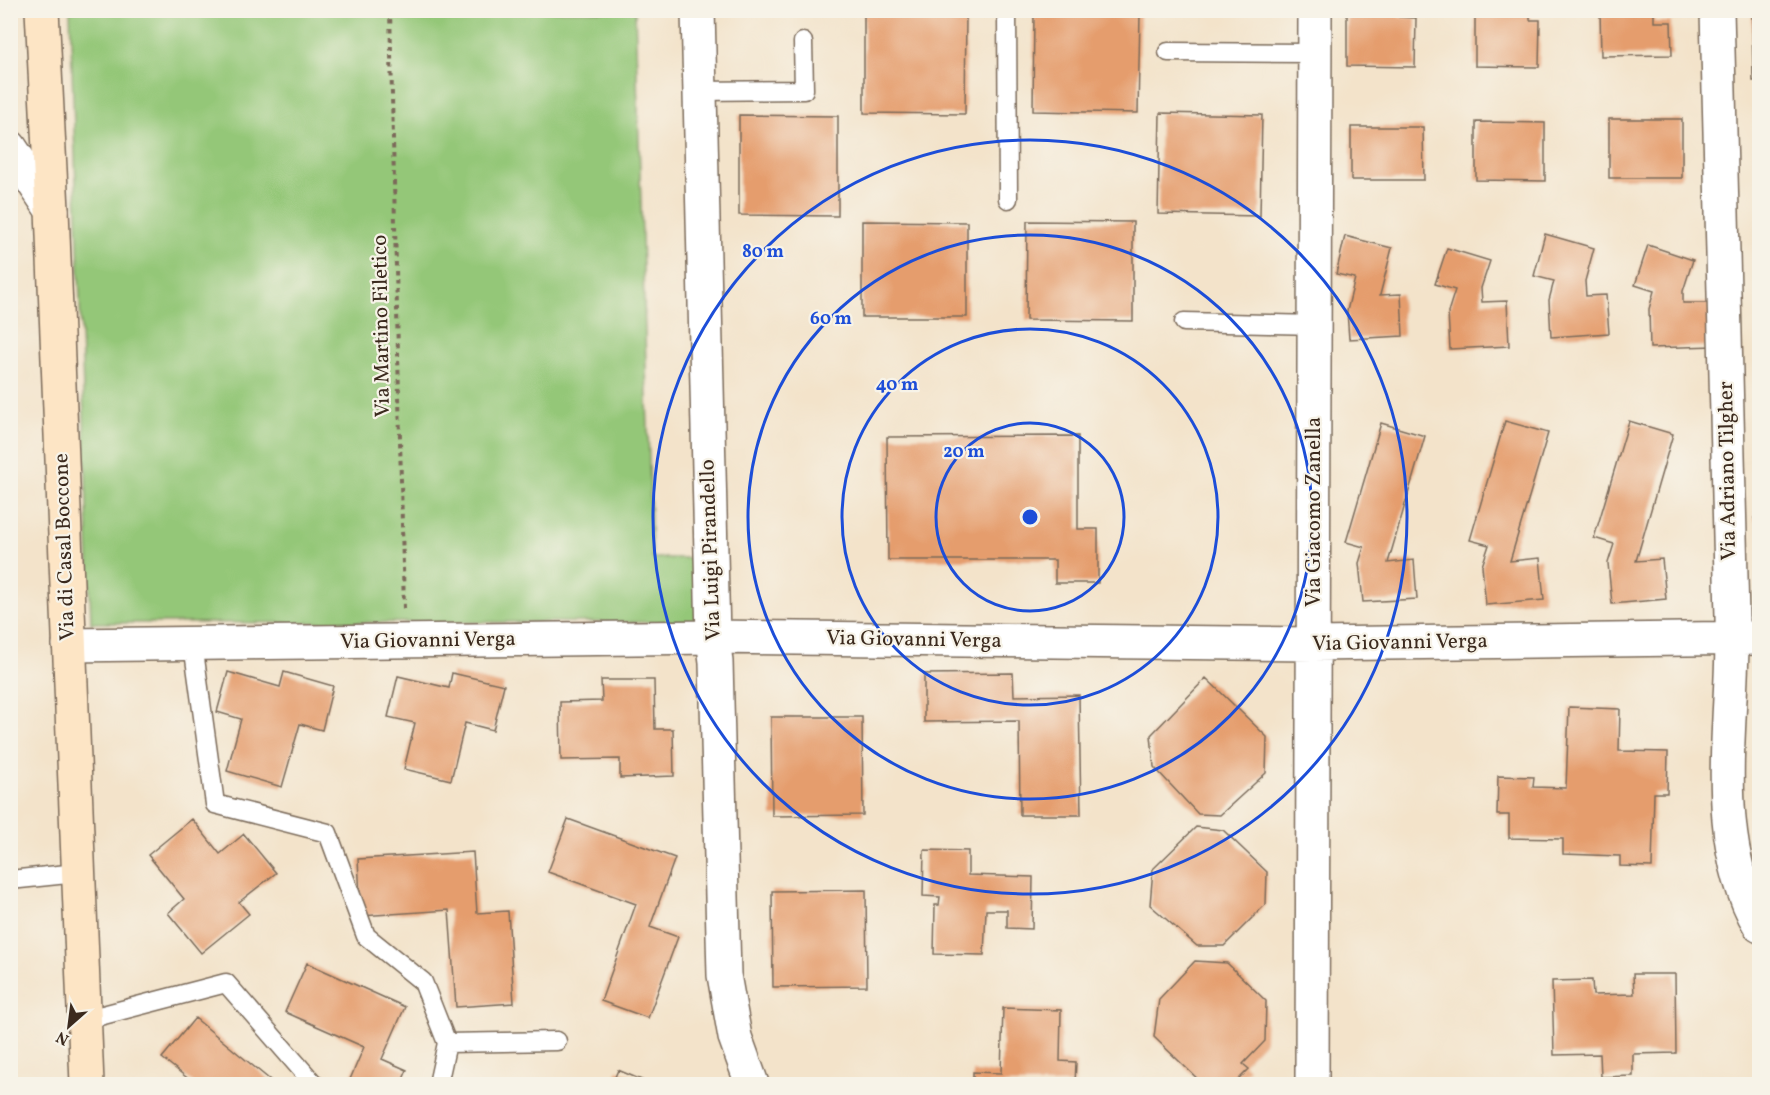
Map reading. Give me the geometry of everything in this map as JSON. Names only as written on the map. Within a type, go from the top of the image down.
[{"type":"street","name":"Via di Casal Boccone","points":[[42,10],[87,1084]]},
{"type":"street","name":"Via Luigi Pirandello","points":[[698,10],[723,975],[735,1037],[752,1084]]},
{"type":"street","name":"Via Giacomo Zanella","points":[[1312,1084],[1315,10]]},
{"type":"street","name":"Via Adriano Tilgher","points":[[1717,10],[1746,638],[1729,752],[1729,818],[1734,862],[1747,904],[1760,926]]},
{"type":"street","points":[[10,147],[52,210]]},
{"type":"street","name":"Via Giovanni Verga","points":[[69,645],[713,637],[1314,644],[1746,638]]},
{"type":"lane","points":[[1008,10],[1008,199]]},
{"type":"lane","points":[[700,91],[804,90],[803,42]]},
{"type":"lane","points":[[1168,52],[1315,52]]},
{"type":"lane","points":[[1184,322],[1315,325]]},
{"type":"lane","points":[[193,644],[215,804],[328,833],[366,936],[423,982],[447,1043],[438,1084]]},
{"type":"lane","points":[[10,880],[77,873]]},
{"type":"lane","points":[[84,1020],[226,983],[314,1084]]},
{"type":"lane","points":[[447,1043],[557,1041]]},
{"type":"path","name":"Via Martino Filetico","points":[[390,10],[405,641]]},
{"type":"green space","points":[[70,11],[635,11],[652,558],[690,558],[700,571],[705,622],[91,623]]},
{"type":"building","points":[[1347,10],[1400,10],[1399,17],[1416,18],[1415,67],[1347,66]]},
{"type":"building","points":[[1475,10],[1530,10],[1530,20],[1540,20],[1539,67],[1475,66]]},
{"type":"building","points":[[1600,10],[1654,10],[1654,22],[1671,22],[1672,55],[1601,56]]},
{"type":"building","points":[[864,12],[966,12],[965,114],[864,113]]},
{"type":"building","points":[[1034,12],[1140,14],[1138,113],[1033,111]]},
{"type":"building","points":[[1752,12],[1760,12],[1760,81],[1753,81]]},
{"type":"building","points":[[1160,113],[1262,115],[1260,216],[1158,214]]},
{"type":"building","points":[[739,115],[838,116],[838,216],[739,215]]},
{"type":"building","points":[[1609,119],[1682,119],[1682,178],[1609,178]]},
{"type":"building","points":[[1476,122],[1545,123],[1545,181],[1476,180]]},
{"type":"building","points":[[1351,127],[1423,127],[1424,180],[1351,180]]},
{"type":"building","points":[[862,221],[967,222],[967,317],[862,317]]},
{"type":"building","points":[[1027,221],[1133,222],[1133,321],[1026,320]]},
{"type":"building","points":[[1545,234],[1594,248],[1585,281],[1586,296],[1606,295],[1609,333],[1551,337],[1549,300],[1554,281],[1534,276]]},
{"type":"building","points":[[1345,236],[1392,248],[1380,295],[1401,294],[1403,336],[1349,339],[1347,311],[1355,278],[1336,274]]},
{"type":"building","points":[[1648,245],[1693,260],[1683,291],[1683,303],[1713,303],[1715,346],[1650,348],[1649,309],[1654,291],[1635,285]]},
{"type":"building","points":[[1447,248],[1490,261],[1481,288],[1482,302],[1507,301],[1509,346],[1450,349],[1448,312],[1455,290],[1435,284]]},
{"type":"building","points":[[1505,421],[1548,433],[1510,561],[1540,558],[1544,600],[1486,605],[1482,566],[1489,545],[1470,540]]},
{"type":"building","points":[[1629,421],[1673,434],[1636,561],[1662,559],[1666,599],[1612,604],[1608,563],[1614,544],[1594,538]]},
{"type":"building","points":[[1381,423],[1425,436],[1388,563],[1414,560],[1417,599],[1363,602],[1359,563],[1364,547],[1346,542]]},
{"type":"building","points":[[1078,436],[1078,529],[1098,529],[1098,583],[1055,583],[1055,560],[888,560],[887,437]]},
{"type":"building","points":[[1760,515],[1760,528],[1754,518]]},
{"type":"building","points":[[228,672],[280,687],[284,672],[333,686],[322,730],[300,724],[282,787],[227,771],[241,719],[217,712]]},
{"type":"building","points":[[452,673],[504,685],[493,730],[465,723],[451,780],[404,769],[415,723],[388,717],[398,676],[449,688]]},
{"type":"building","points":[[1013,673],[1014,696],[1079,695],[1081,815],[1020,815],[1019,721],[924,722],[924,674]]},
{"type":"building","points":[[1206,678],[1267,737],[1266,773],[1220,815],[1198,814],[1154,767],[1151,735]]},
{"type":"building","points":[[601,680],[654,680],[655,729],[673,729],[674,776],[620,778],[620,759],[561,760],[560,702],[602,701]]},
{"type":"building","points":[[1569,707],[1620,709],[1619,751],[1668,752],[1667,793],[1654,793],[1652,867],[1620,866],[1620,856],[1563,854],[1563,839],[1509,838],[1509,815],[1497,815],[1498,776],[1534,777],[1533,787],[1566,788]]},
{"type":"building","points":[[771,717],[862,717],[863,815],[772,816]]},
{"type":"building","points":[[192,819],[220,854],[244,834],[276,873],[239,902],[249,914],[201,953],[168,913],[184,899],[148,855]]},
{"type":"building","points":[[568,819],[675,858],[650,927],[678,937],[648,1018],[601,1001],[636,904],[548,872]]},
{"type":"building","points":[[1196,827],[1223,830],[1267,872],[1266,904],[1224,946],[1197,946],[1150,905],[1153,869]]},
{"type":"building","points":[[924,850],[968,851],[968,875],[1033,877],[1032,929],[1007,928],[1007,910],[986,910],[984,955],[934,954],[935,905],[939,905],[940,897],[923,896]]},
{"type":"building","points":[[473,852],[477,913],[508,911],[514,1003],[456,1007],[449,910],[361,916],[358,859]]},
{"type":"building","points":[[866,890],[867,986],[773,987],[772,891]]},
{"type":"building","points":[[1195,961],[1227,963],[1266,1001],[1265,1041],[1243,1064],[1249,1069],[1234,1084],[1203,1084],[1154,1037],[1159,999]]},
{"type":"building","points":[[307,963],[405,1007],[382,1059],[407,1070],[401,1084],[348,1084],[364,1047],[285,1012]]},
{"type":"building","points":[[1633,974],[1675,974],[1676,1053],[1633,1054],[1633,1076],[1601,1077],[1600,1054],[1554,1055],[1552,981],[1592,980],[1593,995],[1634,994]]},
{"type":"building","points":[[1003,1008],[1061,1010],[1060,1061],[1076,1062],[1075,1084],[973,1084],[973,1072],[1001,1073]]},
{"type":"building","points":[[195,1018],[275,1084],[195,1084],[162,1058]]},
{"type":"building","points":[[618,1070],[651,1084],[612,1084]]}]
